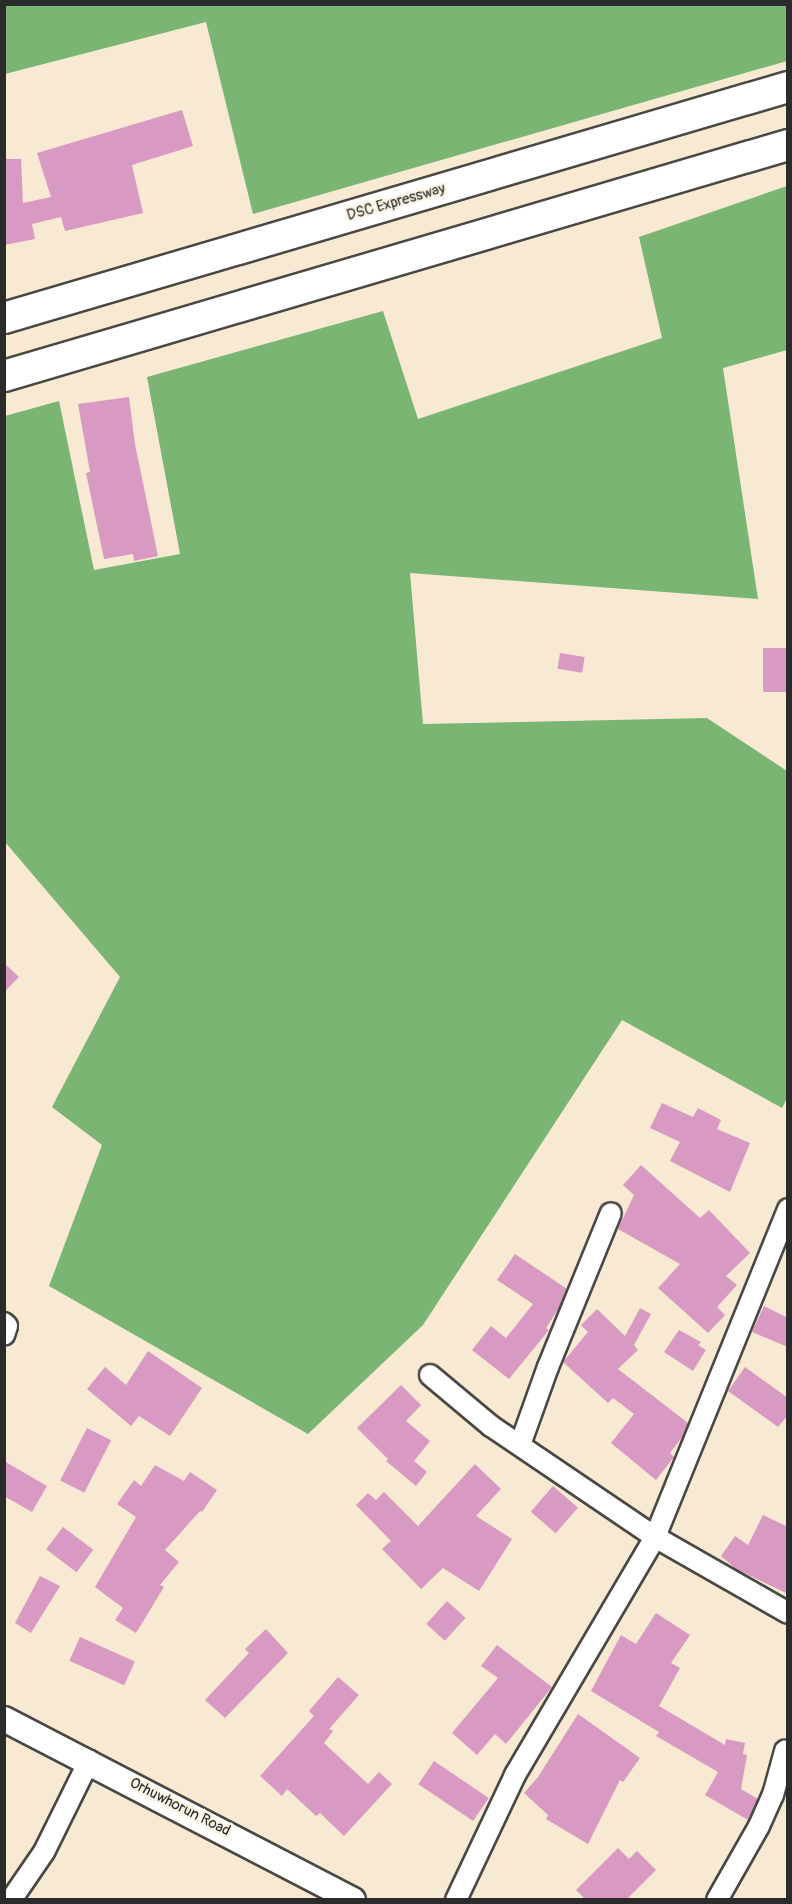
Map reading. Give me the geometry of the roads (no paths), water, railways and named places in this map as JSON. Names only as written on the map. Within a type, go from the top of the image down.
[{"type":"main road","name":"DSC Expressway","points":[[4,318],[788,87]]},
{"type":"main road","points":[[4,376],[788,145]]},
{"type":"street","points":[[456,1899],[515,1775],[655,1538],[788,1209]]},
{"type":"street","points":[[520,1445],[548,1367],[611,1213]]},
{"type":"street","points":[[4,1323],[7,1326],[4,1335]]},
{"type":"street","points":[[430,1375],[491,1426],[655,1538],[788,1613]]},
{"type":"street","name":"Orhuwhorun Road","points":[[4,1719],[353,1899]]},
{"type":"street","points":[[717,1899],[759,1826],[773,1795],[785,1751]]},
{"type":"street","points":[[12,1899],[44,1852],[89,1761]]}]
